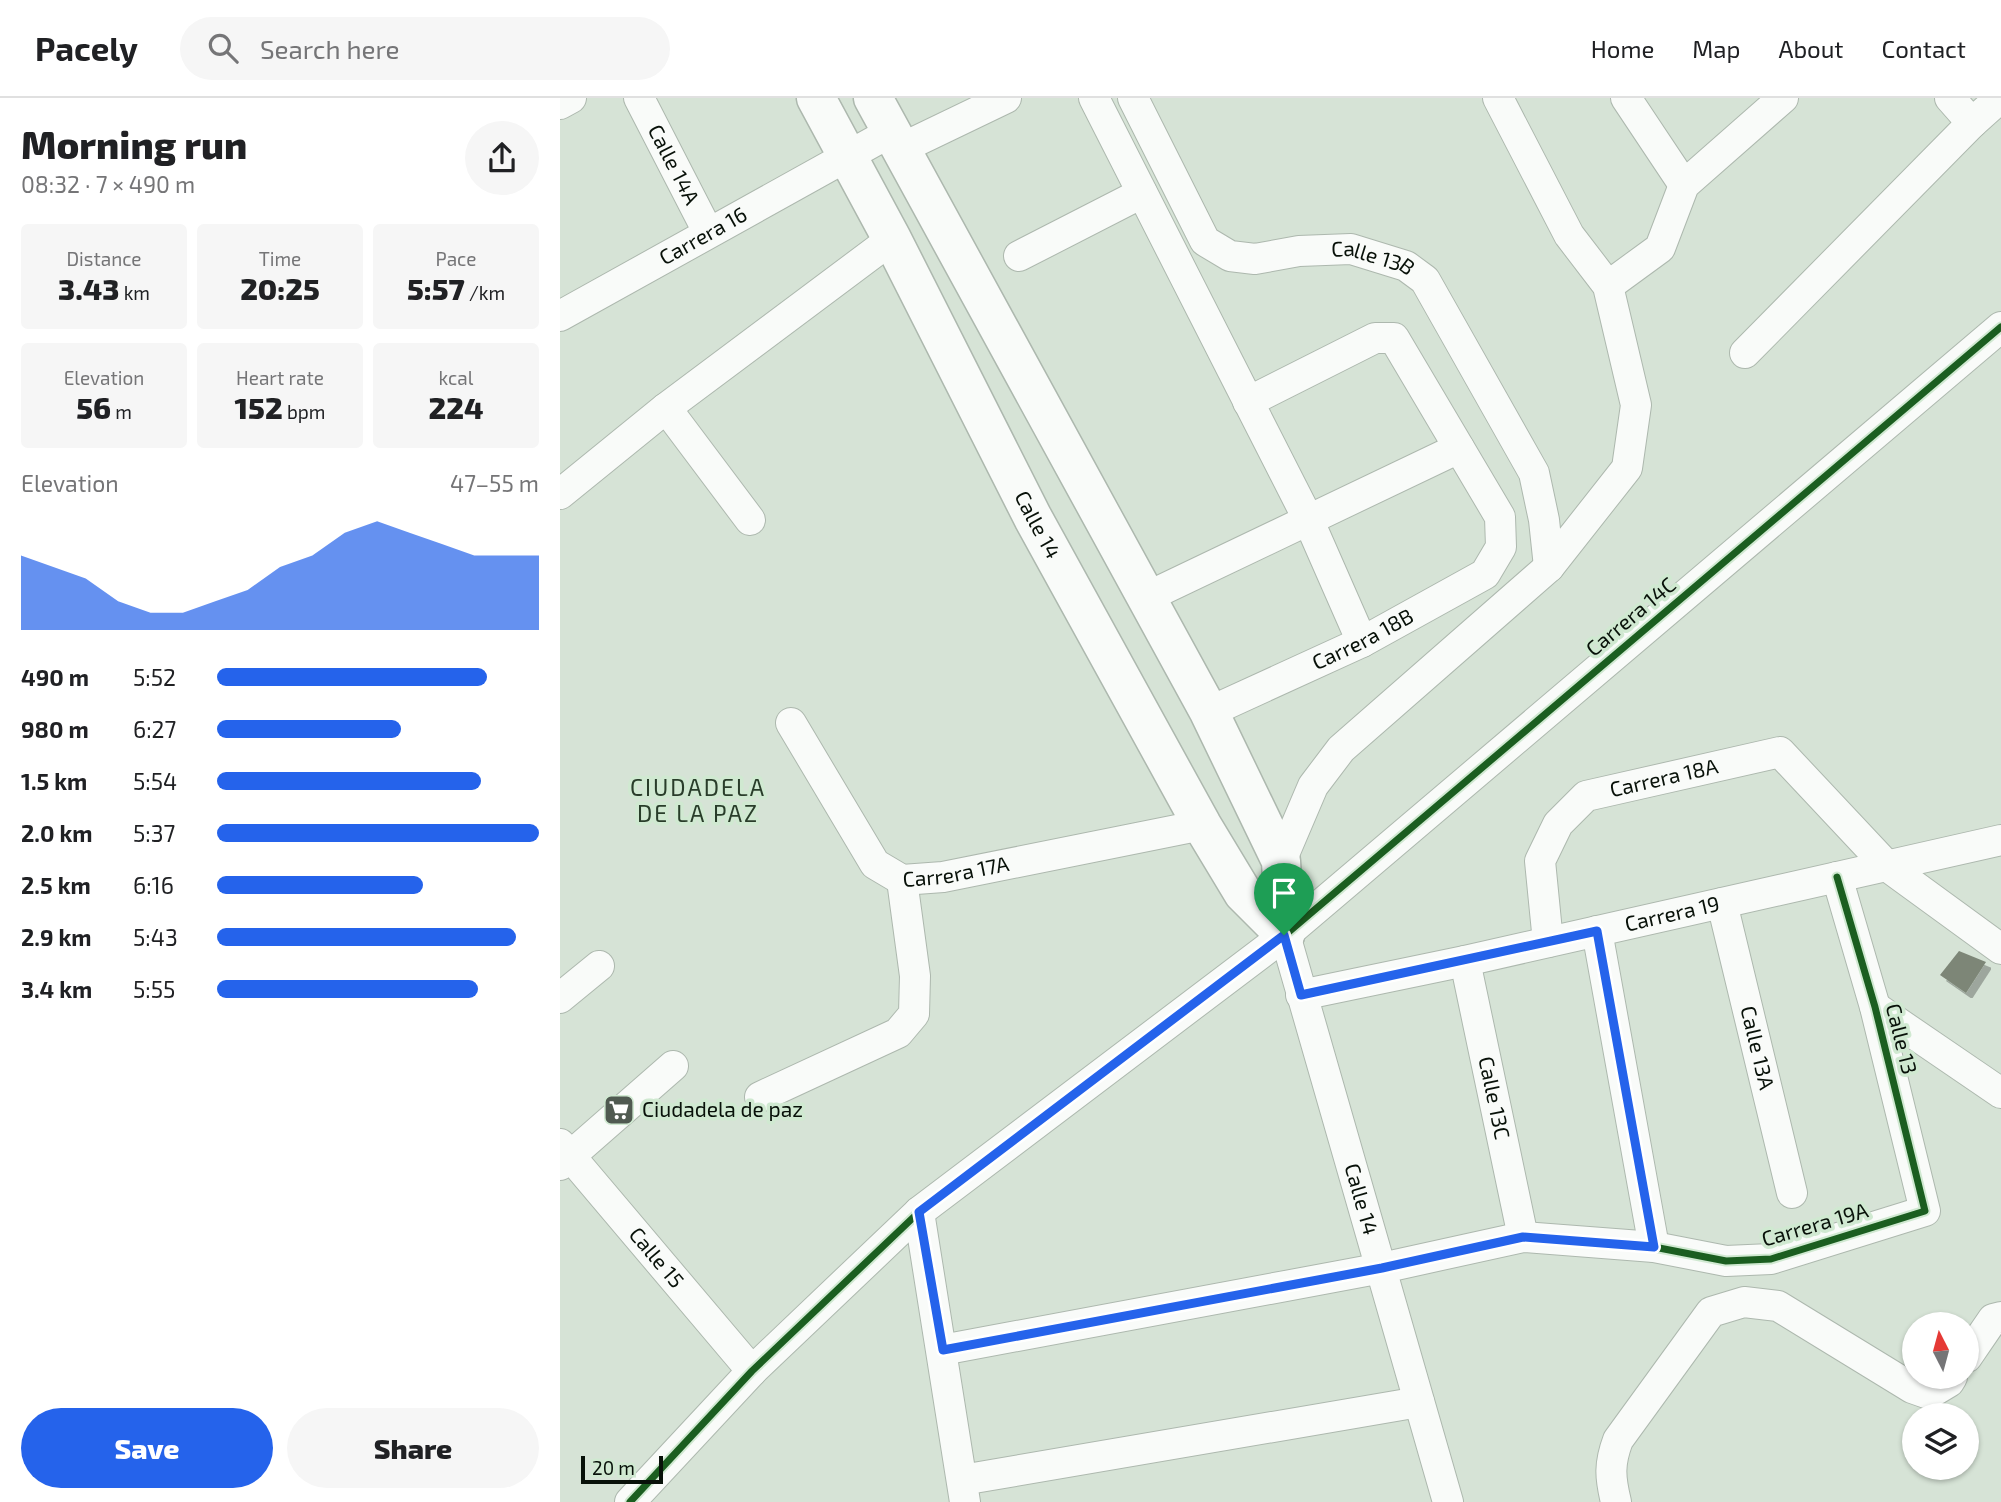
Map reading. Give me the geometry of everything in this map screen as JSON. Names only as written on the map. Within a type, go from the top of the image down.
[{"type":"main road","name":"Calle 14","points":[[816,98],[892,239],[1033,518],[1202,825],[1243,893],[1284,935]]},
{"type":"main road","name":"Calle 14","points":[[873,98],[1209,712],[1280,861],[1284,935]]},
{"type":"street","points":[[560,104],[571,98]]},
{"type":"street","name":"Calle 14A","points":[[639,98],[708,232]]},
{"type":"street","name":"Carrera 16","points":[[560,316],[846,155],[896,140],[1006,98]]},
{"type":"street","points":[[1094,98],[1308,519],[1363,642]]},
{"type":"street","name":"Calle 13B","points":[[1133,98],[1205,242],[1230,256],[1255,259],[1299,251],[1352,249],[1406,266],[1425,281],[1534,473],[1544,520],[1549,567]]},
{"type":"street","points":[[1280,861],[1313,786],[1341,749],[1549,567],[1627,468],[1636,405],[1608,286],[1569,235],[1498,98]]},
{"type":"street","points":[[1626,98],[1684,185]]},
{"type":"street","points":[[1608,286],[1660,248],[1684,185],[1783,98]]},
{"type":"street","points":[[1950,98],[1972,123]]},
{"type":"street","points":[[1745,353],[1972,123],[2000,98]]},
{"type":"street","points":[[1019,256],[1142,193]]},
{"type":"street","points":[[560,494],[666,408],[892,239]]},
{"type":"street","name":"Carrera 14C","points":[[630,1502],[752,1371],[919,1212],[1284,935],[2001,327]]},
{"type":"street","points":[[1147,597],[1459,448],[1394,338],[1375,338],[1248,402]]},
{"type":"street","points":[[666,408],[750,520]]},
{"type":"street","name":"Carrera 18B","points":[[1209,712],[1363,642],[1485,574],[1501,547],[1500,517],[1459,448]]},
{"type":"street","name":"Carrera 17A","points":[[791,723],[875,864],[902,880],[943,877],[1202,825]]},
{"type":"street","name":"Carrera 18A","points":[[1548,942],[1540,861],[1558,824],[1586,796],[1780,752],[1887,866]]},
{"type":"street","name":"Carrera 19","points":[[1301,995],[1465,961],[2001,840]]},
{"type":"street","points":[[1887,866],[2001,949]]},
{"type":"street","name":"Calle 13","points":[[1837,877],[1875,1007],[1925,1211]]},
{"type":"street","points":[[760,1097],[898,1033],[914,1014],[915,976],[902,880]]},
{"type":"street","name":"Calle 13A","points":[[1722,903],[1791,1193]]},
{"type":"street","points":[[1597,931],[1654,1247]]},
{"type":"street","name":"Calle 14","points":[[1284,935],[1448,1502]]},
{"type":"street","name":"Calle 13C","points":[[1465,961],[1523,1237]]},
{"type":"street","points":[[560,998],[599,966]]},
{"type":"street","points":[[1875,1007],[2001,1093]]},
{"type":"street","points":[[563,1155],[673,1066]]},
{"type":"street","name":"Calle 15","points":[[563,1155],[752,1371]]},
{"type":"street","name":"Carrera 19A","points":[[943,1350],[1382,1268],[1523,1237],[1654,1247],[1726,1261],[1771,1259],[1925,1211]]},
{"type":"street","points":[[919,1212],[943,1350],[963,1491],[1419,1402]]},
{"type":"street","points":[[1616,1502],[1611,1483],[1611,1460],[1618,1440],[1711,1312],[1744,1302],[1778,1306],[1902,1382]]},
{"type":"street","points":[[1979,1339],[1993,1319],[2001,1317]]},
{"type":"street","points":[[1918,1390],[1929,1394],[1936,1390]]},
{"type":"building","points":[[1959,951],[1986,962],[1966,993],[1940,975]]},
{"type":"cycle path","points":[[630,1502],[752,1371],[919,1212],[1285,935],[2001,327]]},
{"type":"cycle path","points":[[942,1350],[1382,1268],[1523,1237],[1654,1247],[1726,1261],[1771,1259],[1925,1211],[1875,1007],[1837,877]]},
{"type":"place","name":"Ciudadela de paz","points":[[619,1110]]},
{"type":"district","name":"CIUDADELA DE LA PAZ","points":[[698,801]]},
{"type":"route","points":[[1597,931],[1654,1247],[1523,1237],[1382,1268],[943,1350],[919,1212],[1284,935],[1301,995],[1597,931]]}]
